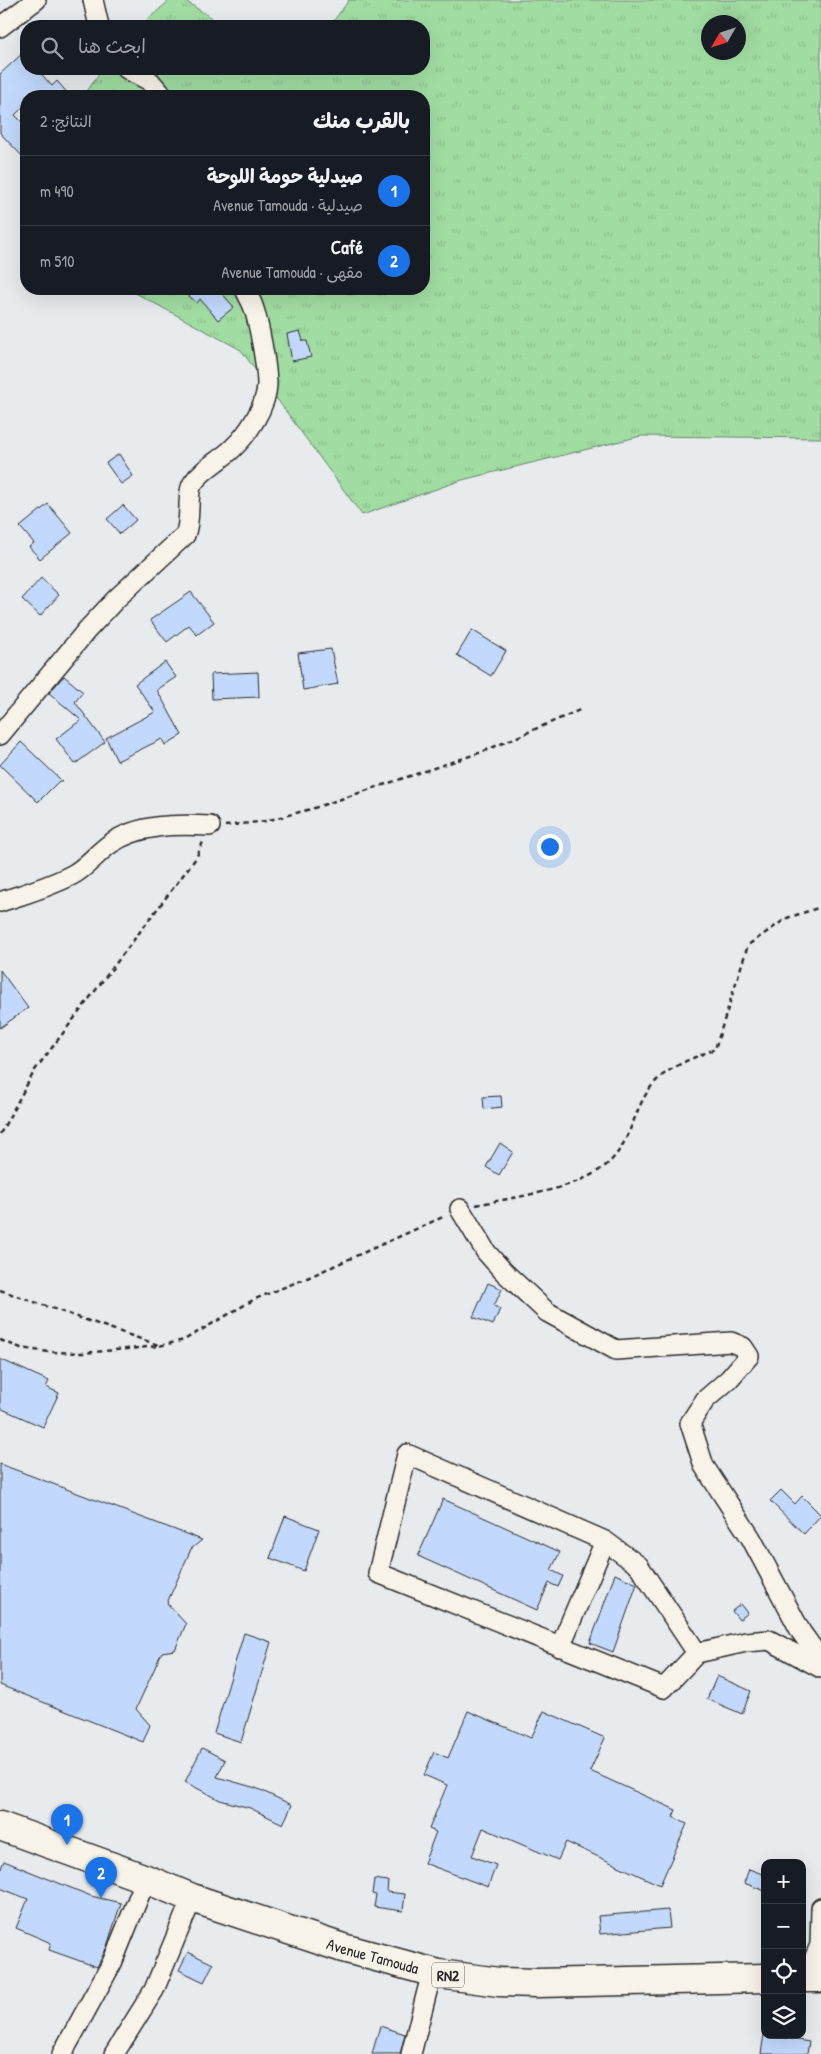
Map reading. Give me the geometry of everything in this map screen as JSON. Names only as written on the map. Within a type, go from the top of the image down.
[{"type":"highway","name":"Avenue Tamouda","points":[[0,1826],[146,1879],[192,1898],[343,1948],[432,1972],[468,1979],[537,1983],[761,1978]]},
{"type":"street","points":[[0,27],[36,0]]},
{"type":"street","points":[[93,0],[98,20]]},
{"type":"street","points":[[138,75],[150,81],[158,90]]},
{"type":"street","points":[[0,735],[110,606],[185,535],[190,524],[191,486],[199,474],[232,450],[243,438],[252,423],[262,403],[267,386],[258,323],[248,295]]},
{"type":"street","points":[[0,902],[55,883],[74,874],[111,843],[130,834],[163,826],[210,826]]},
{"type":"street","points":[[460,1209],[472,1233],[492,1259],[547,1312],[616,1350],[730,1342],[743,1347],[749,1356],[730,1379],[705,1400],[690,1423],[704,1466],[751,1538],[801,1632],[821,1660]]},
{"type":"street","points":[[697,1653],[639,1566],[605,1542],[407,1454],[378,1573],[664,1688],[697,1653],[746,1642],[769,1640],[821,1668]]},
{"type":"street","points":[[560,1646],[605,1542]]},
{"type":"street","points":[[62,2054],[112,1963],[146,1879]]},
{"type":"street","points":[[114,2054],[154,1990],[192,1898]]},
{"type":"street","points":[[812,1978],[814,1959],[821,1945],[821,1908]]},
{"type":"street","points":[[411,2054],[432,1972]]},
{"type":"path","points":[[0,1134],[35,1070],[196,858],[210,826],[266,822],[311,809],[482,752],[582,709]]},
{"type":"path","points":[[0,1340],[21,1348],[49,1352],[82,1353],[159,1346],[184,1340],[255,1299],[307,1278],[460,1209],[555,1188],[600,1170],[614,1158],[625,1144],[640,1107],[657,1080],[672,1068],[715,1049],[748,945],[787,918],[821,907]]},
{"type":"path","points":[[0,1290],[159,1346]]},
{"type":"green space","points":[[170,0],[184,0],[215,20],[147,20]]},
{"type":"green space","points":[[349,0],[821,0],[821,438],[641,436],[462,480],[362,515],[241,350],[139,295],[430,295],[430,90],[88,90],[98,75],[430,75],[430,20],[334,20]]},
{"type":"building","points":[[20,56],[20,75],[42,75],[52,86],[57,81],[65,90],[20,90],[20,110],[15,115],[20,120],[20,154],[0,133],[0,74]]},
{"type":"building","points":[[188,295],[223,295],[234,307],[218,320],[200,299],[197,303]]},
{"type":"building","points":[[300,331],[303,341],[307,341],[311,357],[292,361],[287,334]]},
{"type":"building","points":[[119,454],[133,476],[121,484],[106,463]]},
{"type":"building","points":[[48,504],[72,533],[40,559],[29,547],[34,543],[20,527]]},
{"type":"building","points":[[123,505],[136,520],[120,534],[107,519]]},
{"type":"building","points":[[41,578],[59,595],[40,616],[22,599]]},
{"type":"building","points":[[191,592],[214,622],[197,635],[189,625],[167,642],[150,620]]},
{"type":"building","points":[[472,630],[506,651],[491,676],[457,655]]},
{"type":"building","points":[[331,649],[338,684],[303,690],[298,653]]},
{"type":"building","points":[[165,662],[176,677],[157,690],[182,735],[165,745],[162,739],[117,761],[106,738],[155,712],[135,684]]},
{"type":"building","points":[[258,672],[259,697],[212,699],[211,674]]},
{"type":"building","points":[[64,676],[83,692],[75,702],[105,742],[75,764],[56,739],[81,720],[49,693]]},
{"type":"building","points":[[21,742],[62,781],[59,781],[38,802],[0,765]]},
{"type":"building","points":[[0,970],[28,1008],[0,1028]]},
{"type":"building","points":[[501,1096],[502,1107],[484,1109],[483,1097]]},
{"type":"building","points":[[500,1143],[513,1152],[499,1175],[486,1167]]},
{"type":"building","points":[[488,1283],[502,1289],[494,1306],[500,1309],[493,1325],[473,1317]]},
{"type":"building","points":[[0,1359],[49,1381],[46,1387],[59,1393],[43,1427],[0,1408]]},
{"type":"building","points":[[0,1464],[202,1540],[191,1549],[167,1603],[186,1624],[175,1650],[162,1652],[136,1709],[150,1725],[143,1742],[0,1685]]},
{"type":"building","points":[[781,1490],[795,1504],[802,1496],[821,1515],[804,1534],[770,1501]]},
{"type":"building","points":[[443,1499],[560,1552],[551,1570],[563,1576],[558,1587],[549,1583],[537,1610],[418,1556]]},
{"type":"building","points":[[285,1516],[319,1529],[304,1571],[270,1558]]},
{"type":"building","points":[[615,1574],[637,1584],[613,1652],[590,1643]]},
{"type":"building","points":[[741,1604],[748,1613],[739,1620],[732,1611]]},
{"type":"building","points":[[244,1633],[271,1642],[241,1742],[214,1733]]},
{"type":"building","points":[[717,1676],[751,1691],[742,1714],[707,1699]]},
{"type":"building","points":[[468,1711],[531,1738],[544,1711],[605,1738],[590,1771],[676,1810],[673,1817],[687,1824],[660,1885],[566,1842],[558,1860],[483,1828],[472,1856],[496,1865],[488,1887],[424,1863],[436,1832],[429,1829],[447,1785],[424,1775],[434,1752],[448,1758]]},
{"type":"building","points":[[202,1748],[225,1760],[217,1777],[256,1788],[292,1805],[283,1824],[250,1808],[220,1800],[185,1782]]},
{"type":"building","points":[[4,1861],[91,1896],[121,1903],[106,1949],[97,1967],[49,1950],[51,1943],[16,1928],[28,1899],[0,1888],[0,1870]]},
{"type":"building","points":[[749,1869],[761,1874],[761,1889],[744,1883]]},
{"type":"building","points":[[374,1879],[388,1881],[387,1892],[405,1894],[403,1911],[374,1907],[376,1895],[372,1894]]},
{"type":"building","points":[[668,1910],[670,1928],[600,1934],[598,1916]]},
{"type":"building","points":[[188,1952],[213,1964],[204,1982],[179,1970]]},
{"type":"building","points":[[380,2026],[405,2034],[400,2054],[372,2054]]},
{"type":"building","points":[[763,2039],[792,2039],[809,2042],[807,2054],[761,2054]]},
{"type":"place","name":"صيدلية حومة اللوحة","points":[[67,1845]]},
{"type":"place","name":"Café","points":[[101,1898]]}]
